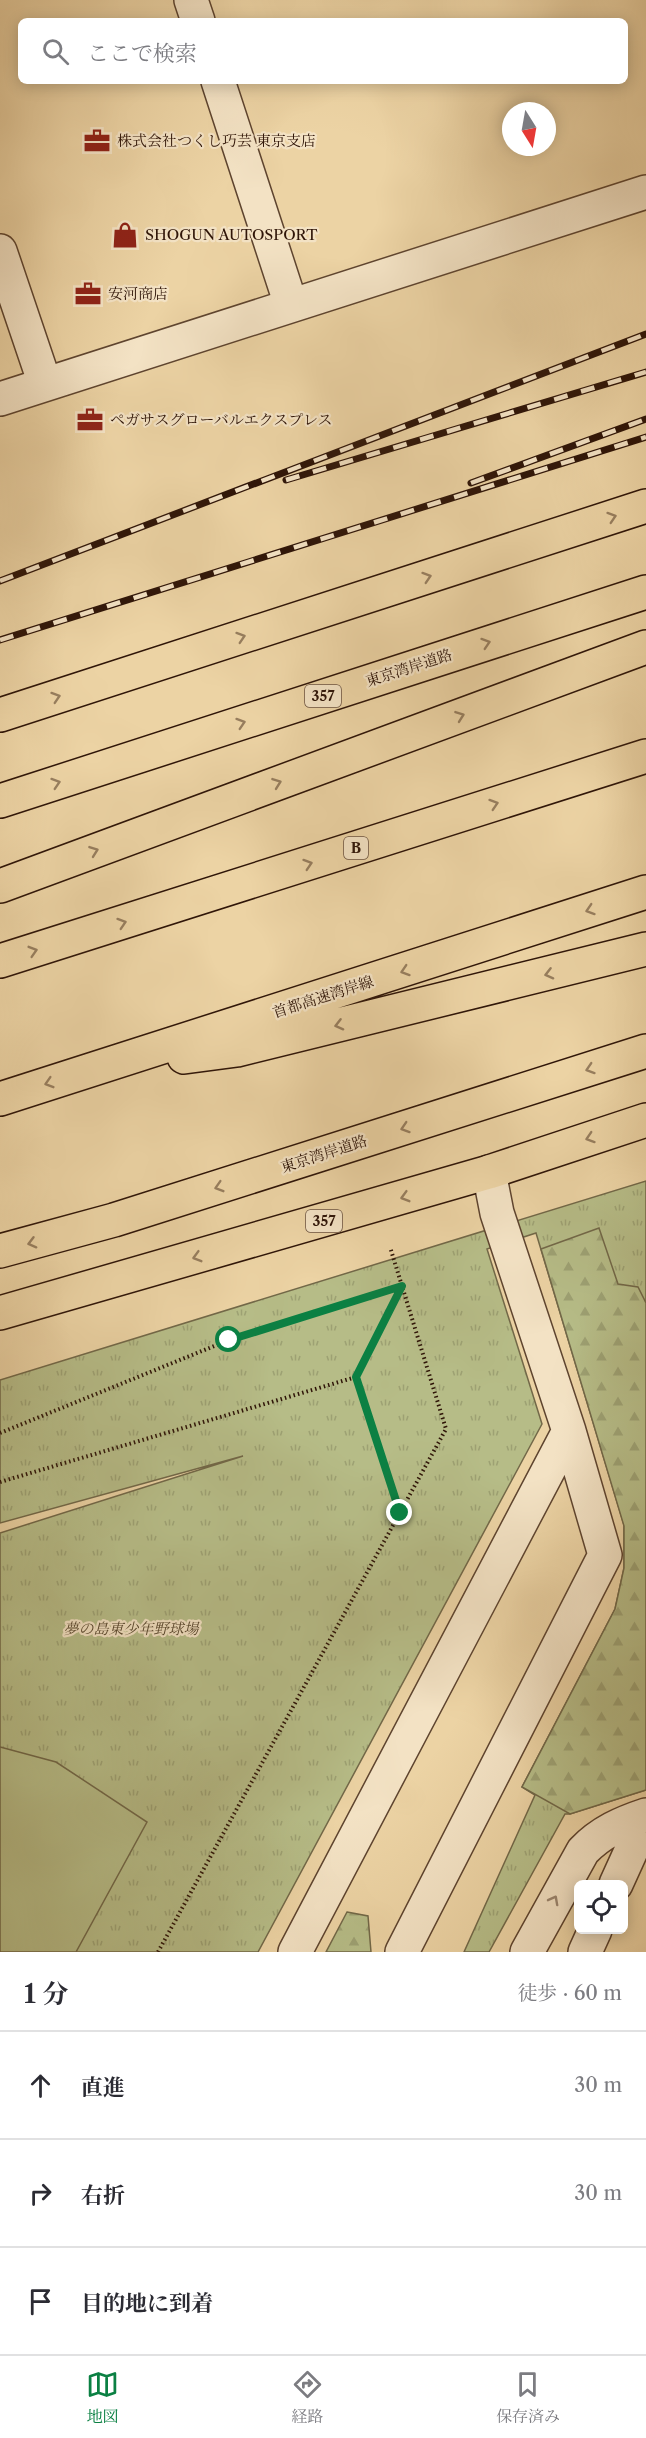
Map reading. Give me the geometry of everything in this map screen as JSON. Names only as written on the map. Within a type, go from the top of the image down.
[{"type":"highway","points":[[0,715],[646,506]]},
{"type":"highway","name":"東京湾岸道路","points":[[0,801],[646,591]]},
{"type":"highway","points":[[0,886],[646,647]]},
{"type":"highway","name":"B","points":[[0,961],[646,756]]},
{"type":"highway","name":"首都高速湾岸線","points":[[0,1099],[646,892]]},
{"type":"highway","points":[[98,1068],[237,1050],[646,949]]},
{"type":"highway","name":"東京湾岸道路","points":[[0,1251],[114,1220],[646,1051]]},
{"type":"highway","name":"357","points":[[0,1313],[489,1172],[646,1120]]},
{"type":"street","points":[[191,0],[197,18]]},
{"type":"street","points":[[219,84],[291,305]]},
{"type":"street","points":[[0,399],[646,192]]},
{"type":"street","points":[[0,251],[45,384]]},
{"type":"street","points":[[402,1952],[605,1555],[569,1431],[497,1213],[489,1172]]},
{"type":"street","points":[[295,1952],[569,1431]]},
{"type":"street","points":[[618,1880],[646,1817]]},
{"type":"street","points":[[526,1952],[583,1851],[595,1838],[621,1823],[646,1817]]},
{"type":"street","points":[[585,1952],[593,1934]]},
{"type":"path","points":[[158,1952],[446,1429],[390,1247]]},
{"type":"path","points":[[400,1513],[356,1377],[402,1286]]},
{"type":"path","points":[[0,1433],[229,1340],[402,1286]]},
{"type":"path","points":[[0,1482],[356,1377]]},
{"type":"green space","name":"夢の島東少年野球場","points":[[646,1181],[646,1790],[565,1814],[489,1952],[464,1952],[535,1795],[522,1787],[615,1609],[624,1568],[624,1525],[536,1233],[487,1249],[542,1424],[258,1952],[0,1952],[0,1533],[243,1456],[0,1523],[0,1380]]},
{"type":"green space","points":[[599,1228],[618,1284],[638,1287],[646,1303],[646,1790],[570,1814],[522,1787],[615,1609],[624,1568],[624,1526],[541,1249]]},
{"type":"green space","points":[[0,1747],[56,1762],[147,1822],[76,1952],[0,1952]]},
{"type":"green space","points":[[347,1912],[368,1916],[371,1952],[326,1952]]},
{"type":"railway","points":[[0,581],[646,334]]},
{"type":"railway","points":[[286,480],[646,372]]},
{"type":"railway","points":[[471,483],[646,419]]},
{"type":"railway","points":[[0,640],[646,437]]},
{"type":"place","name":"株式会社つくし巧芸 東京支店","points":[[97,141]]},
{"type":"place","name":"SHOGUN AUTOSPORT","points":[[125,235]]},
{"type":"place","name":"安河商店","points":[[88,294]]},
{"type":"place","name":"ペガサスグローバルエクスプレス","points":[[90,420]]},
{"type":"route","points":[[229,1340],[402,1286],[356,1377],[400,1513]]}]
